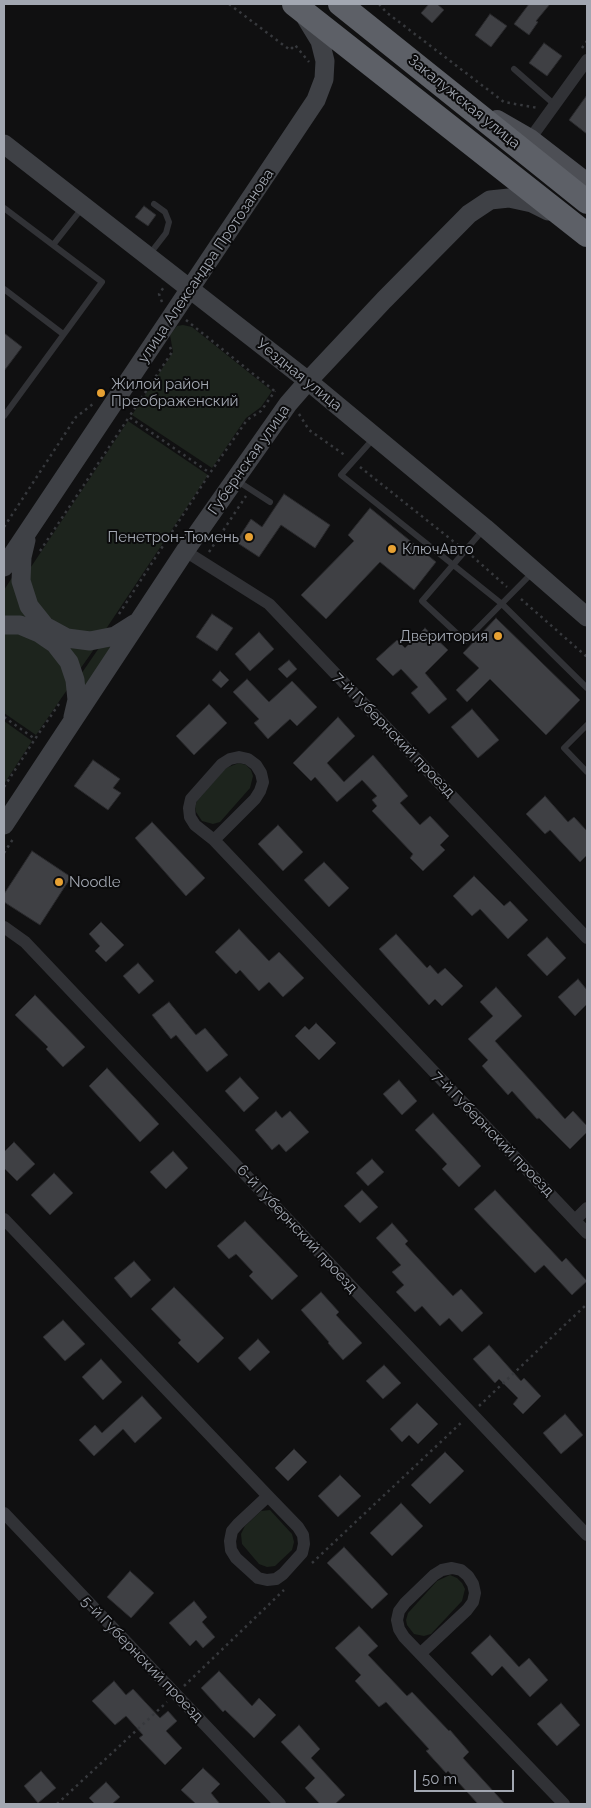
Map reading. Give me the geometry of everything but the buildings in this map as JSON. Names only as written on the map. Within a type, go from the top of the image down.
[{"type":"highway","name":"Закалужская улица","points":[[340,4],[587,202]]},
{"type":"highway","points":[[296,5],[579,228]]},
{"type":"main road","points":[[463,102],[530,139],[587,183]]},
{"type":"street","name":"улица Александра Протозанова","points":[[13,569],[28,531],[316,100],[324,80],[326,60],[320,40],[296,5]]},
{"type":"street","points":[[530,139],[551,101],[584,55]]},
{"type":"street","name":"Уездная улица","points":[[4,144],[308,381],[485,528],[587,617]]},
{"type":"street","name":"Губернская улица","points":[[4,826],[185,551],[235,479],[282,397],[308,381],[384,300],[469,214],[490,200],[510,198],[524,201],[579,228]]},
{"type":"street","name":"7-й Губернский проезд","points":[[185,551],[269,604],[587,938]]},
{"type":"street","points":[[13,569],[21,581],[29,606],[45,626],[67,638],[90,641],[115,636],[140,621]]},
{"type":"street","points":[[4,625],[20,625],[39,633],[55,644],[69,662],[75,680],[77,700],[72,724]]},
{"type":"street","name":"7-й Губернский проезд","points":[[214,840],[255,799],[260,791],[263,782],[261,773],[256,765],[248,759],[239,757],[230,759],[222,764],[191,799],[188,808],[190,817],[195,825],[214,840],[587,1233]]},
{"type":"street","name":"6-й Губернский проезд","points":[[4,927],[25,942],[587,1535]]},
{"type":"street","points":[[575,1220],[587,1208]]},
{"type":"street","points":[[4,1219],[298,1527],[303,1535],[302,1553],[283,1574],[267,1580],[258,1578],[236,1558],[231,1550],[230,1541],[232,1532],[238,1524],[268,1496]]},
{"type":"street","name":"5-й Губернский проезд","points":[[4,1513],[280,1804]]},
{"type":"street","points":[[420,1654],[467,1610],[473,1602],[475,1593],[473,1584],[461,1570],[452,1568],[442,1570],[434,1575],[399,1611],[397,1620],[399,1629],[420,1654],[564,1804]]},
{"type":"lane","points":[[514,69],[551,101]]},
{"type":"lane","points":[[148,257],[166,233],[169,222],[165,212],[154,204]]},
{"type":"lane","points":[[53,245],[84,206]]},
{"type":"lane","points":[[4,208],[102,282],[4,416]]},
{"type":"lane","points":[[4,289],[63,334]]},
{"type":"lane","points":[[375,437],[341,474],[502,604],[587,688]]},
{"type":"lane","points":[[235,479],[270,502]]},
{"type":"lane","points":[[485,528],[422,602],[465,641],[534,571]]},
{"type":"lane","points":[[587,725],[564,748],[587,772]]},
{"type":"path","points":[[229,4],[290,50],[295,45],[313,67]]},
{"type":"path","points":[[379,4],[386,12],[504,102],[538,108],[551,101]]},
{"type":"path","points":[[584,55],[587,41]]},
{"type":"path","points":[[162,302],[159,294],[172,275]]},
{"type":"path","points":[[182,321],[187,320],[282,397],[300,414],[309,430],[353,461],[465,551],[587,657]]},
{"type":"path","points":[[13,569],[28,570],[172,352],[169,344]]},
{"type":"path","points":[[104,638],[210,473],[247,420],[282,397]]},
{"type":"path","points":[[4,527],[76,417],[96,401]]},
{"type":"path","points":[[129,417],[210,473]]},
{"type":"path","points":[[4,787],[60,702]]},
{"type":"path","points":[[4,717],[35,739]]},
{"type":"path","points":[[312,1563],[587,1304]]},
{"type":"path","points":[[57,1804],[176,1694],[290,1584]]},
{"type":"shaded area","points":[[177,326],[192,327],[272,391],[261,407],[246,418],[212,468],[132,415],[173,352],[170,335]]},
{"type":"shaded area","points":[[128,421],[208,475],[106,629],[95,634],[63,629],[34,604],[27,573]]},
{"type":"shaded area","points":[[13,576],[33,623],[4,618],[4,590]]},
{"type":"shaded area","points":[[4,630],[29,635],[62,662],[69,687],[36,735],[4,713]]},
{"type":"shaded area","points":[[58,641],[97,645],[78,672]]},
{"type":"shaded area","points":[[115,642],[83,690],[79,677],[101,645]]},
{"type":"shaded area","points":[[4,721],[32,741],[4,784]]},
{"type":"shaded area","points":[[239,763],[246,765],[251,770],[253,776],[250,788],[220,822],[213,824],[202,821],[196,812],[197,801],[226,768]]},
{"type":"shaded area","points":[[270,1510],[292,1534],[294,1542],[292,1550],[275,1566],[267,1567],[259,1564],[242,1544],[241,1534],[245,1526],[261,1511]]},
{"type":"shaded area","points":[[450,1575],[457,1578],[465,1589],[462,1601],[431,1634],[424,1636],[414,1634],[407,1625],[408,1613],[437,1581]]},
{"type":"place","name":"Жилой район Преображенский","points":[[101,393]]},
{"type":"place","name":"Пенетрон-Тюмень","points":[[249,537]]},
{"type":"place","name":"КлючАвто","points":[[392,549]]},
{"type":"place","name":"Дверитория","points":[[498,636]]},
{"type":"place","name":"Noodle","points":[[59,882]]}]
